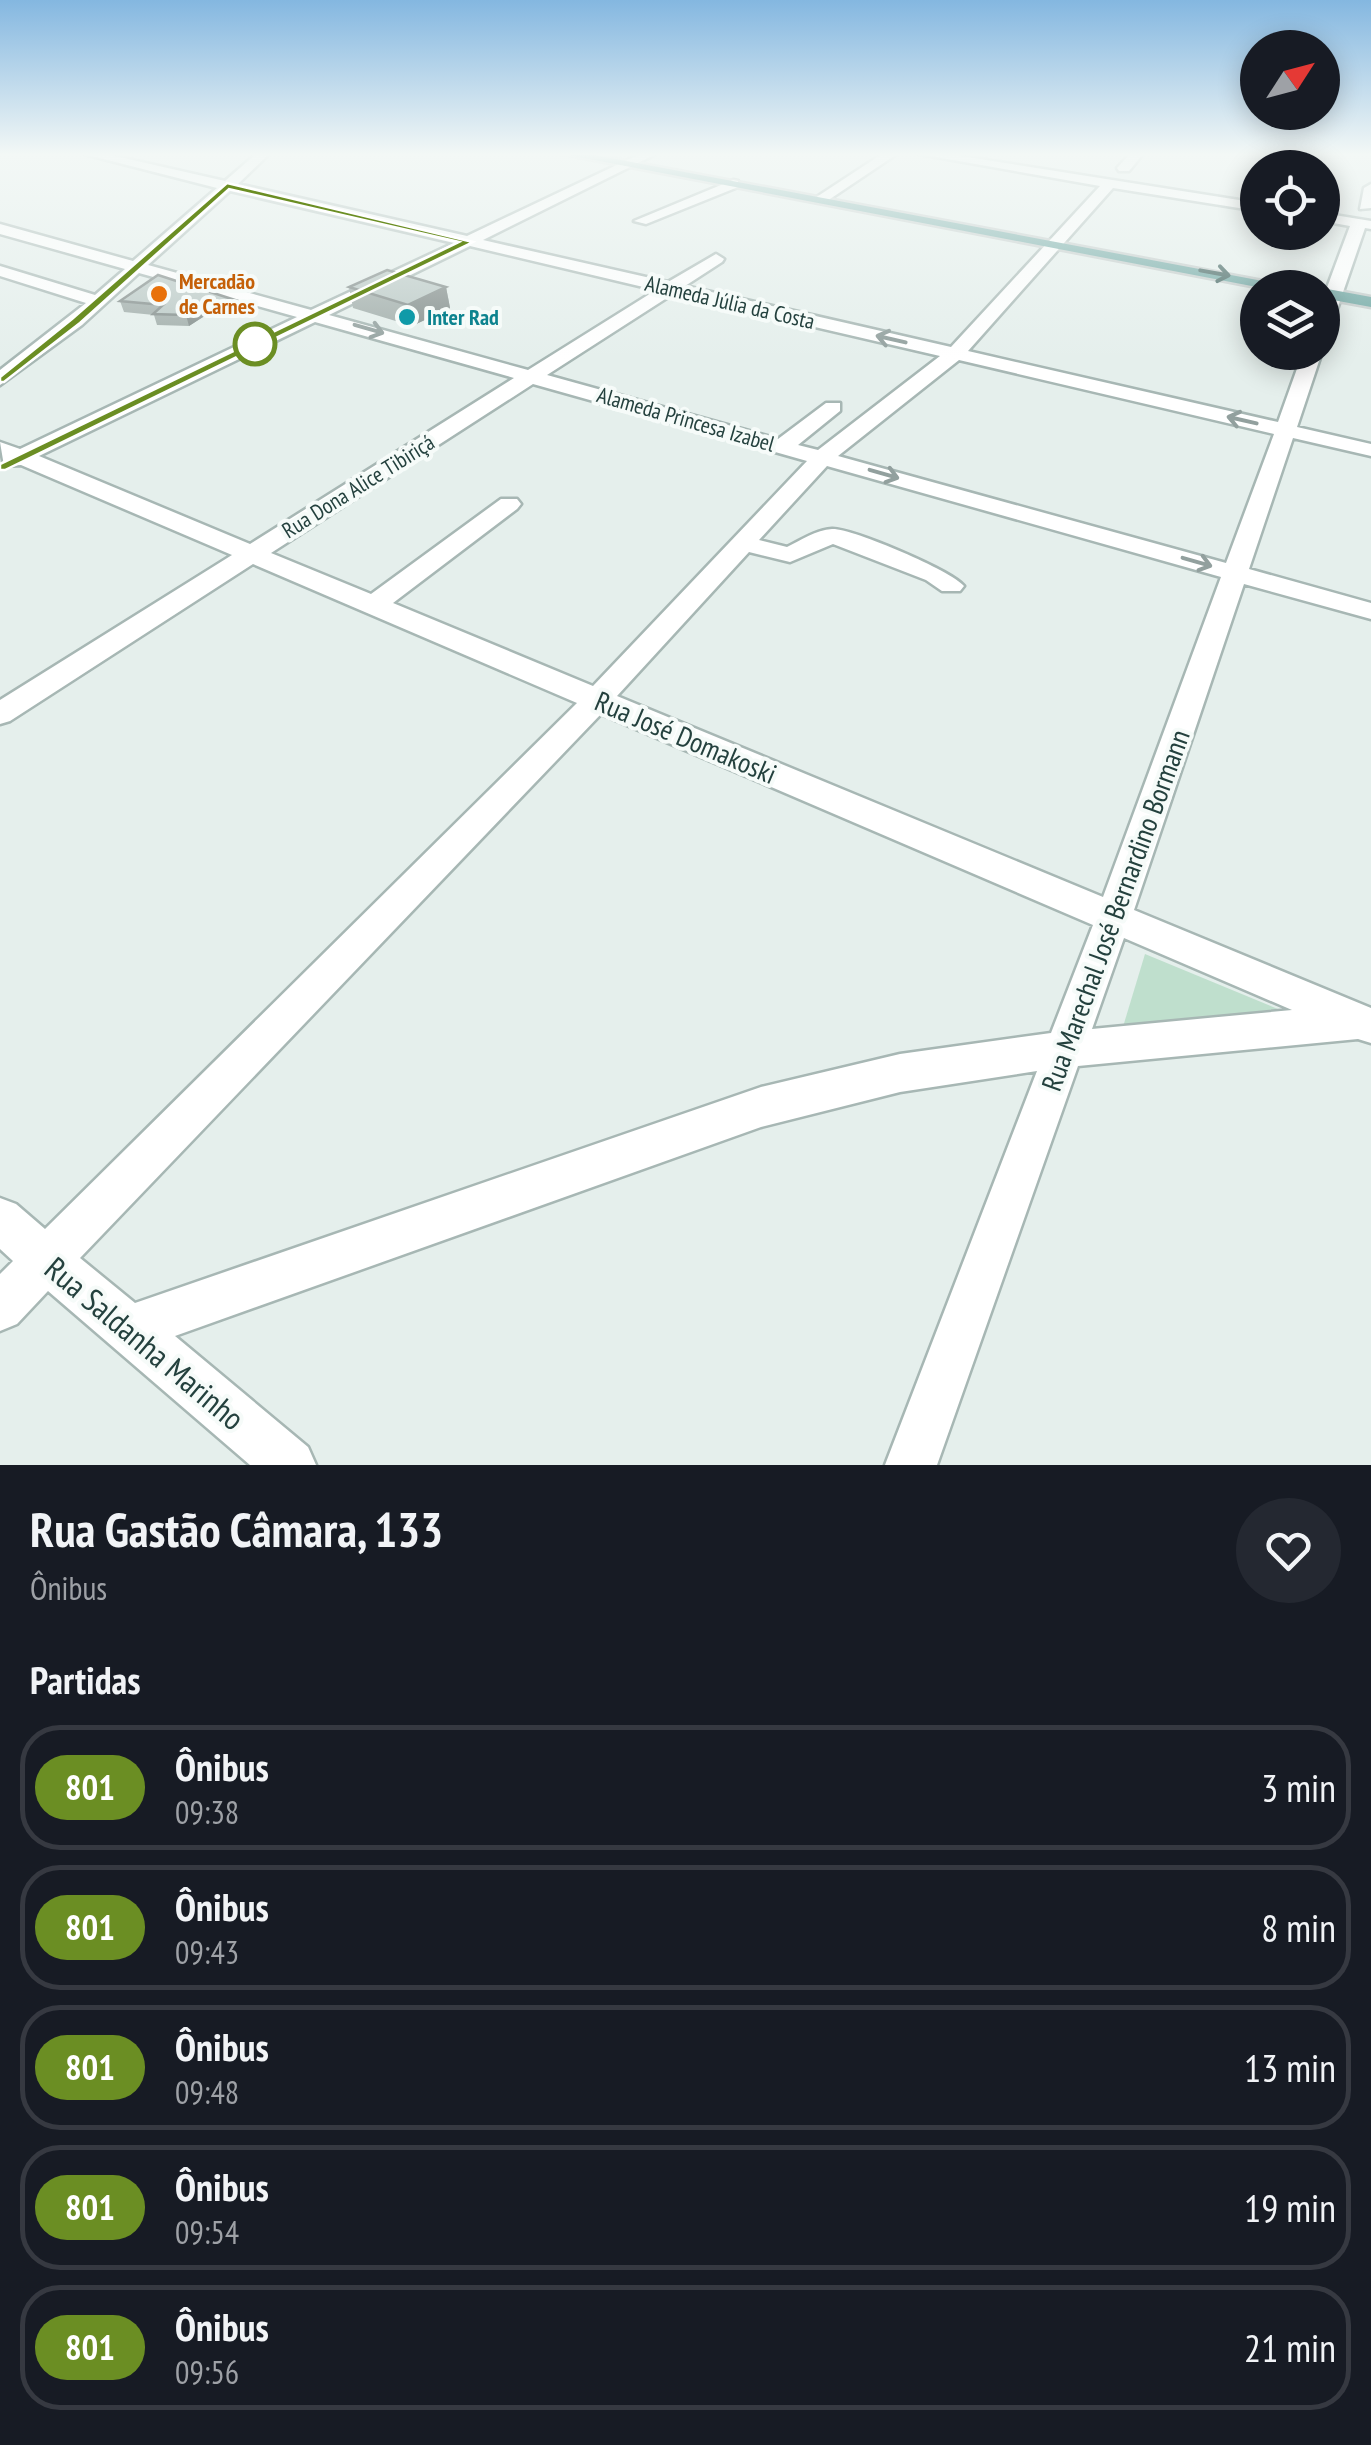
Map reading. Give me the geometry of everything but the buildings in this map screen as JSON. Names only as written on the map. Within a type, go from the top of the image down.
[{"type":"main road","points":[[939,222],[1240,278]]},
{"type":"main road","points":[[1340,296],[1371,302]]},
{"type":"street","points":[[0,379],[98,302],[187,222]]},
{"type":"street","name":"Alameda Júlia da Costa","points":[[384,222],[1371,450]]},
{"type":"street","points":[[7,457],[509,222]]},
{"type":"street","points":[[0,1307],[597,700],[822,457],[955,354],[1074,222]]},
{"type":"street","points":[[1340,270],[1364,222]]},
{"type":"street","name":"Alameda Princesa Izabel","points":[[0,229],[316,314],[1371,612]]},
{"type":"street","name":"Rua Dona Alice Tibiriçá","points":[[0,714],[716,258]]},
{"type":"street","points":[[3,274],[98,302]]},
{"type":"street","name":"Rua Marechal José Bernardino Bormann","points":[[910,1465],[1066,1050],[1307,370]]},
{"type":"street","points":[[783,446],[834,407]]},
{"type":"street","name":"Rua José Domakoski","points":[[7,457],[252,554],[1366,1024]]},
{"type":"street","points":[[373,605],[509,504]]},
{"type":"street","points":[[742,544],[790,555],[834,536],[951,586]]},
{"type":"street","points":[[129,1330],[761,1107],[911,1071],[1066,1050],[1366,1024]]},
{"type":"street","name":"Rua Saldanha Marinho","points":[[0,1220],[290,1465]]},
{"type":"green space","points":[[1145,954],[1285,1012],[1122,1030]]},
{"type":"bus line","name":"801","points":[[0,379],[76,321],[187,222]]},
{"type":"bus line","name":"801","points":[[0,467],[468,242],[384,222]]},
{"type":"place","name":"Mercadão de Carnes","points":[[159,294]]},
{"type":"place","name":"Inter Rad","points":[[407,317]]}]
